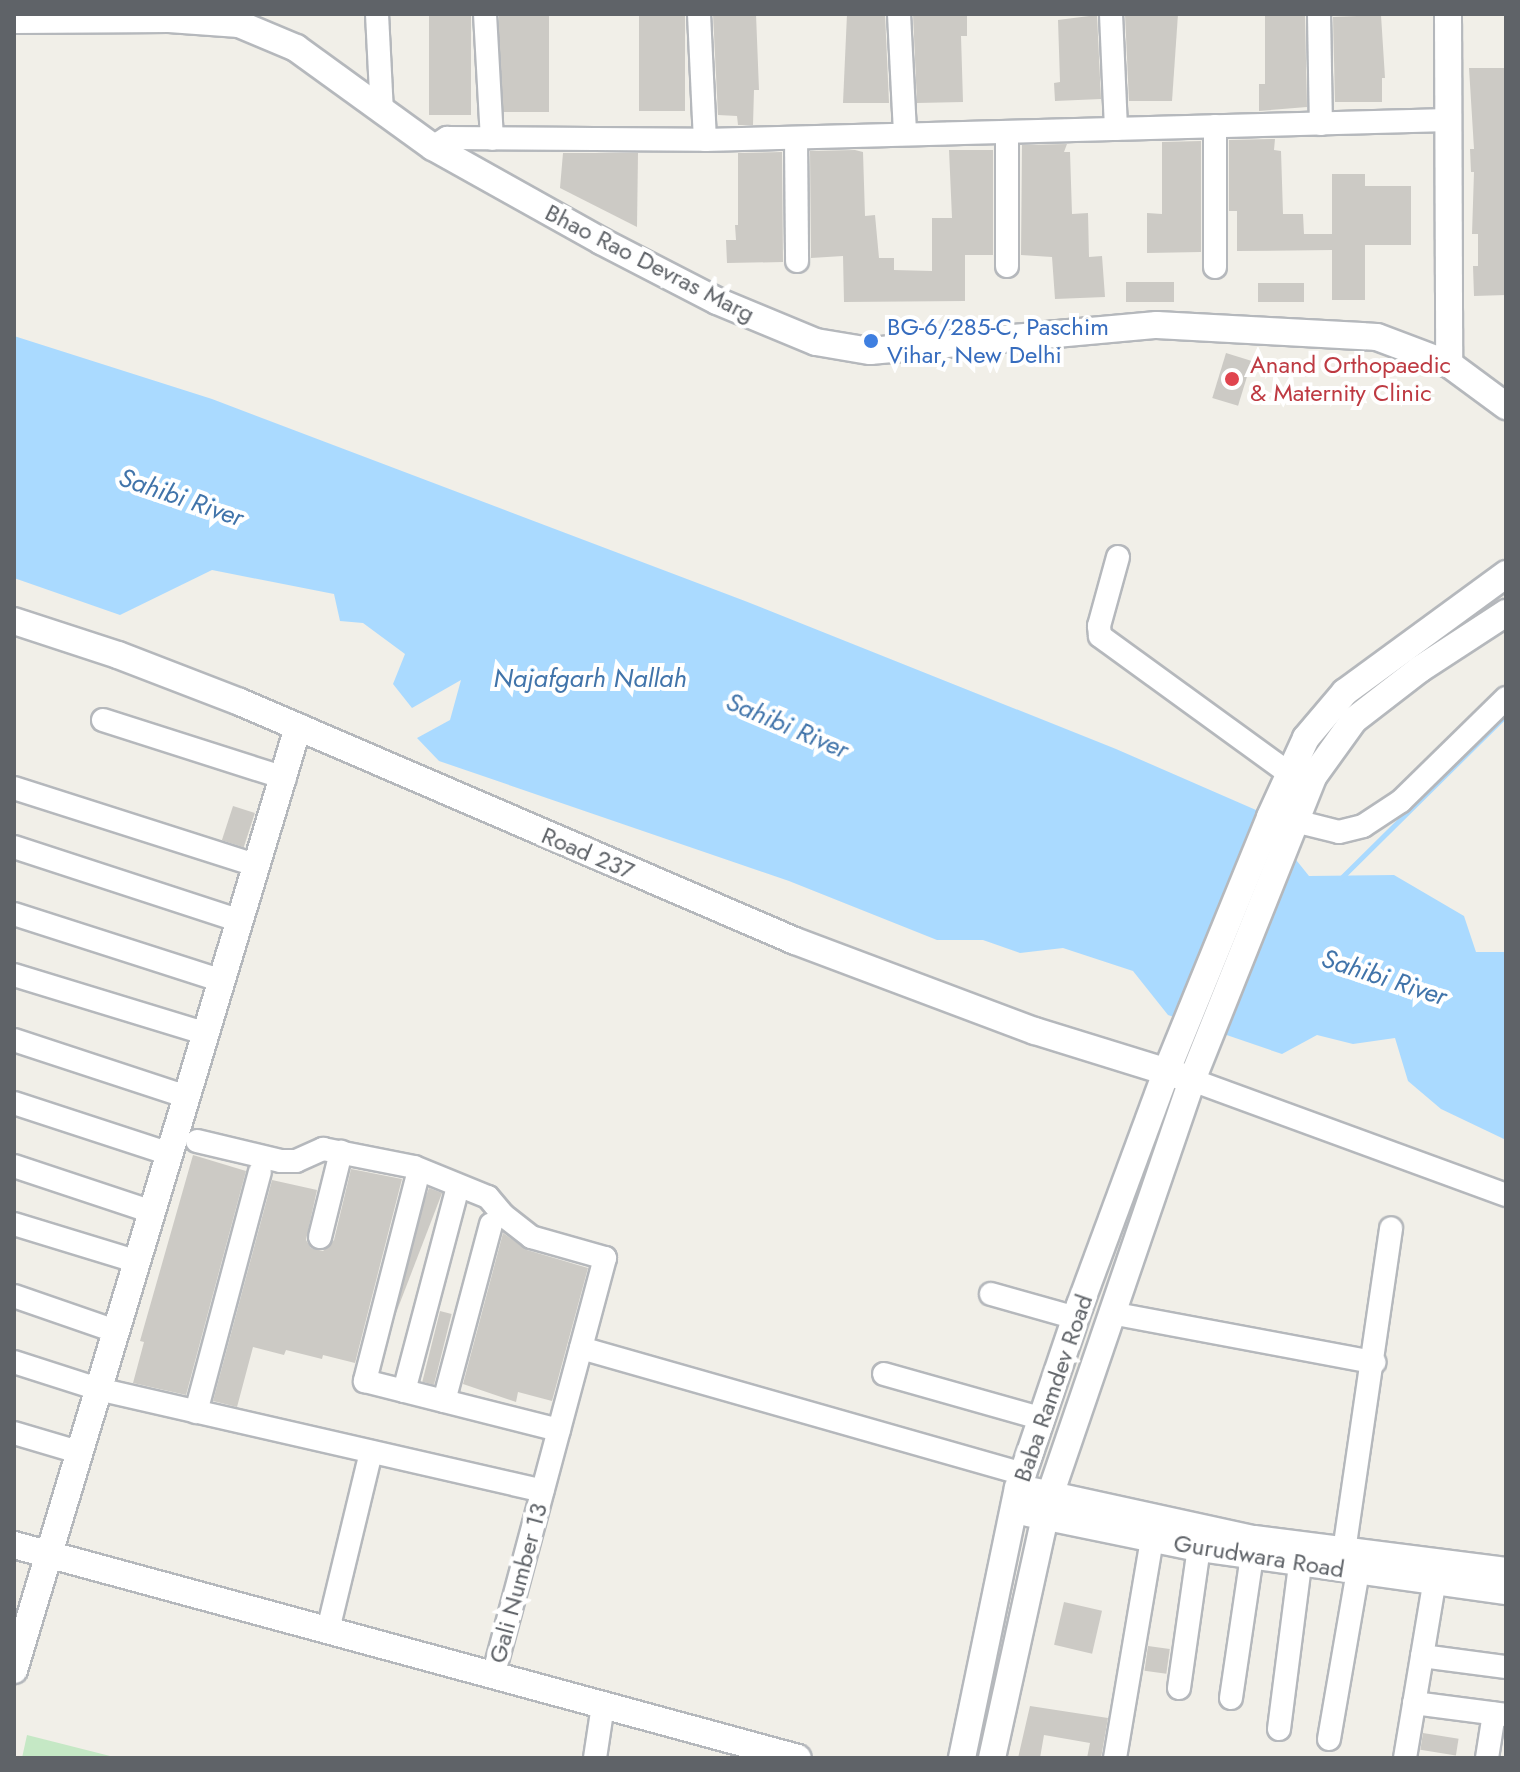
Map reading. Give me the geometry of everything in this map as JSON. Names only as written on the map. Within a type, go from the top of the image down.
[{"type":"street","points":[[377,14],[382,112]]},
{"type":"street","points":[[485,14],[492,139]]},
{"type":"street","points":[[699,14],[705,140]]},
{"type":"street","points":[[899,14],[905,134]]},
{"type":"street","points":[[1111,14],[1116,129]]},
{"type":"street","points":[[1319,14],[1321,124]]},
{"type":"street","points":[[1448,14],[1449,364]]},
{"type":"street","name":"Bhao Rao Devras Marg","points":[[14,20],[169,19],[239,24],[296,48],[433,147],[717,301],[816,342],[870,351],[1157,325],[1377,337],[1449,364],[1506,406]]},
{"type":"street","points":[[433,147],[447,138],[705,140],[1449,120]]},
{"type":"street","points":[[1215,126],[1215,267]]},
{"type":"street","points":[[1007,132],[1007,266]]},
{"type":"street","points":[[796,138],[797,261]]},
{"type":"street","points":[[1118,557],[1099,626],[1100,636],[1290,774]]},
{"type":"street","points":[[1285,819],[1290,774],[1306,738],[1345,692],[1506,574]]},
{"type":"street","points":[[992,1758],[1048,1506],[1192,1080],[1196,1033],[1285,819],[1354,720],[1420,669],[1506,613]]},
{"type":"street","name":"Road 237","points":[[14,621],[118,655],[298,727],[795,941],[1035,1031],[1192,1080]]},
{"type":"street","points":[[1285,819],[1339,832],[1363,826],[1401,801],[1506,698]]},
{"type":"street","points":[[103,720],[285,778]]},
{"type":"street","points":[[14,1670],[298,727]]},
{"type":"street","points":[[14,788],[258,866]]},
{"type":"street","points":[[14,847],[241,921]]},
{"type":"street","points":[[14,914],[223,981]]},
{"type":"street","points":[[14,975],[207,1034]]},
{"type":"street","name":"Baba Ramdev Road","points":[[962,1758],[1018,1491],[1076,1318],[1167,1070],[1196,1033]]},
{"type":"street","points":[[14,1040],[187,1097]]},
{"type":"street","points":[[1192,1080],[1506,1195]]},
{"type":"street","points":[[14,1103],[170,1154]]},
{"type":"street","points":[[197,1141],[281,1161],[296,1161],[323,1149],[341,1152],[320,1237]]},
{"type":"street","name":"Gali Number 13","points":[[341,1152],[414,1167],[477,1191],[531,1237],[605,1258],[493,1675]]},
{"type":"street","points":[[14,1166],[152,1212]]},
{"type":"street","points":[[196,1412],[260,1172]]},
{"type":"street","points":[[417,1178],[365,1381],[559,1430]]},
{"type":"street","points":[[404,1391],[457,1191]]},
{"type":"street","points":[[14,1224],[138,1262]]},
{"type":"street","points":[[444,1401],[491,1224]]},
{"type":"street","points":[[1329,1739],[1391,1228]]},
{"type":"street","points":[[991,1294],[1076,1318]]},
{"type":"street","points":[[14,1296],[115,1331]]},
{"type":"street","points":[[1111,1313],[1374,1362]]},
{"type":"street","points":[[581,1348],[1018,1491]]},
{"type":"street","points":[[14,1362],[98,1389],[542,1491]]},
{"type":"street","points":[[884,1374],[1043,1419]]},
{"type":"street","points":[[14,1433],[78,1452]]},
{"type":"street","points":[[328,1630],[371,1452]]},
{"type":"street","name":"Gurudwara Road","points":[[1018,1491],[1048,1506],[1152,1539],[1300,1564],[1351,1561]]},
{"type":"street","name":"Gurudwara Road","points":[[1048,1506],[1202,1529],[1351,1561],[1436,1572],[1506,1591]]},
{"type":"street","points":[[1115,1758],[1152,1539]]},
{"type":"street","points":[[14,1545],[798,1758]]},
{"type":"street","points":[[1179,1688],[1199,1548]]},
{"type":"street","points":[[1231,1698],[1252,1556]]},
{"type":"street","points":[[1279,1729],[1300,1564]]},
{"type":"street","name":"Gurudwara Road","points":[[1436,1572],[1506,1571]]},
{"type":"street","points":[[1405,1758],[1436,1572]]},
{"type":"street","points":[[1422,1656],[1506,1667]]},
{"type":"street","points":[[1414,1703],[1500,1714],[1487,1758]]},
{"type":"street","points":[[595,1758],[603,1705]]},
{"type":"green space","points":[[27,1735],[118,1758],[22,1758]]},
{"type":"water","name":"Najafgarh Nallah","points":[[14,336],[212,399],[745,601],[1116,749],[1256,810],[1309,876],[1394,875],[1464,916],[1476,952],[1506,952],[1506,1140],[1441,1109],[1408,1081],[1395,1038],[1353,1044],[1317,1035],[1282,1054],[1168,1015],[1133,971],[1063,948],[1020,953],[983,940],[937,940],[789,881],[439,761],[417,738],[450,720],[461,680],[412,708],[393,684],[405,654],[363,623],[340,621],[334,594],[212,570],[120,615],[14,578]]},
{"type":"building","points":[[429,14],[471,14],[471,115],[429,115]]},
{"type":"building","points":[[499,14],[549,14],[549,112],[499,112]]},
{"type":"building","points":[[639,14],[685,14],[685,111],[639,111]]},
{"type":"building","points":[[713,14],[756,14],[759,90],[754,90],[753,125],[738,125],[737,116],[718,115]]},
{"type":"building","points":[[847,14],[885,14],[889,103],[843,103]]},
{"type":"building","points":[[913,14],[967,16],[967,36],[961,36],[963,102],[917,103]]},
{"type":"building","points":[[1125,14],[1178,14],[1172,101],[1129,101]]},
{"type":"building","points":[[1265,14],[1305,16],[1307,107],[1259,111],[1259,84],[1265,84]]},
{"type":"building","points":[[1097,15],[1101,99],[1055,101],[1054,83],[1060,82],[1058,20]]},
{"type":"building","points":[[1381,15],[1385,78],[1382,78],[1382,102],[1335,102],[1333,17]]},
{"type":"building","points":[[1469,68],[1506,68],[1506,295],[1474,296],[1473,266],[1478,266],[1478,234],[1472,234],[1474,172],[1471,172],[1470,149],[1474,149]]},
{"type":"building","points":[[1275,139],[1274,150],[1281,151],[1283,214],[1303,214],[1304,234],[1332,234],[1332,174],[1365,174],[1365,186],[1411,186],[1411,245],[1365,245],[1365,300],[1332,300],[1332,250],[1237,251],[1237,211],[1229,211],[1229,140]]},
{"type":"building","points":[[1201,141],[1201,252],[1147,253],[1147,213],[1162,214],[1162,142]]},
{"type":"building","points":[[1067,144],[1064,152],[1070,152],[1072,214],[1088,213],[1089,257],[1102,256],[1105,297],[1055,299],[1052,257],[1021,255],[1022,145]]},
{"type":"building","points":[[949,150],[993,150],[993,255],[965,255],[965,301],[844,302],[843,256],[811,258],[810,151],[863,152],[865,216],[875,215],[879,258],[894,258],[894,270],[932,271],[932,218],[952,218]]},
{"type":"building","points":[[782,152],[783,262],[727,263],[726,240],[736,240],[735,225],[738,225],[738,153]]},
{"type":"building","points":[[563,153],[638,153],[637,227],[560,188]]},
{"type":"building","points":[[1126,282],[1174,282],[1174,302],[1126,302]]},
{"type":"building","points":[[1258,283],[1304,283],[1304,302],[1258,302]]},
{"type":"building","points":[[1226,353],[1252,361],[1238,406],[1212,398]]},
{"type":"building","points":[[233,806],[255,813],[244,847],[222,840]]},
{"type":"building","points":[[193,1155],[246,1171],[186,1395],[133,1383],[144,1342],[140,1341]]},
{"type":"building","points":[[351,1169],[402,1179],[355,1363],[286,1350],[284,1355],[253,1347],[237,1407],[213,1401],[272,1180],[317,1190],[306,1240],[311,1248],[323,1251],[334,1240]]},
{"type":"building","points":[[429,1188],[442,1193],[374,1369],[361,1364]]},
{"type":"building","points":[[503,1233],[527,1250],[588,1268],[552,1401],[518,1392],[516,1402],[463,1384]]},
{"type":"building","points":[[440,1311],[452,1314],[434,1385],[422,1382]]},
{"type":"building","points":[[1064,1602],[1102,1611],[1092,1654],[1054,1645]]},
{"type":"building","points":[[1148,1646],[1170,1649],[1166,1674],[1145,1671]]},
{"type":"building","points":[[1030,1706],[1108,1718],[1101,1758],[1087,1758],[1090,1743],[1044,1735],[1040,1758],[1018,1758]]},
{"type":"building","points":[[1423,1733],[1459,1739],[1456,1755],[1420,1750]]},
{"type":"waterway","points":[[1339,880],[1506,715]]},
{"type":"place","name":"BG-6/285-C, Paschim Vihar, New Delhi","points":[[871,341]]},
{"type":"place","name":"Anand Orthopaedic & Maternity Clinic","points":[[1232,379]]},
{"type":"water label","name":"Sahibi River","points":[[181,498]]},
{"type":"water label","name":"Sahibi River","points":[[787,726]]},
{"type":"water label","name":"Sahibi River","points":[[1384,978]]}]
